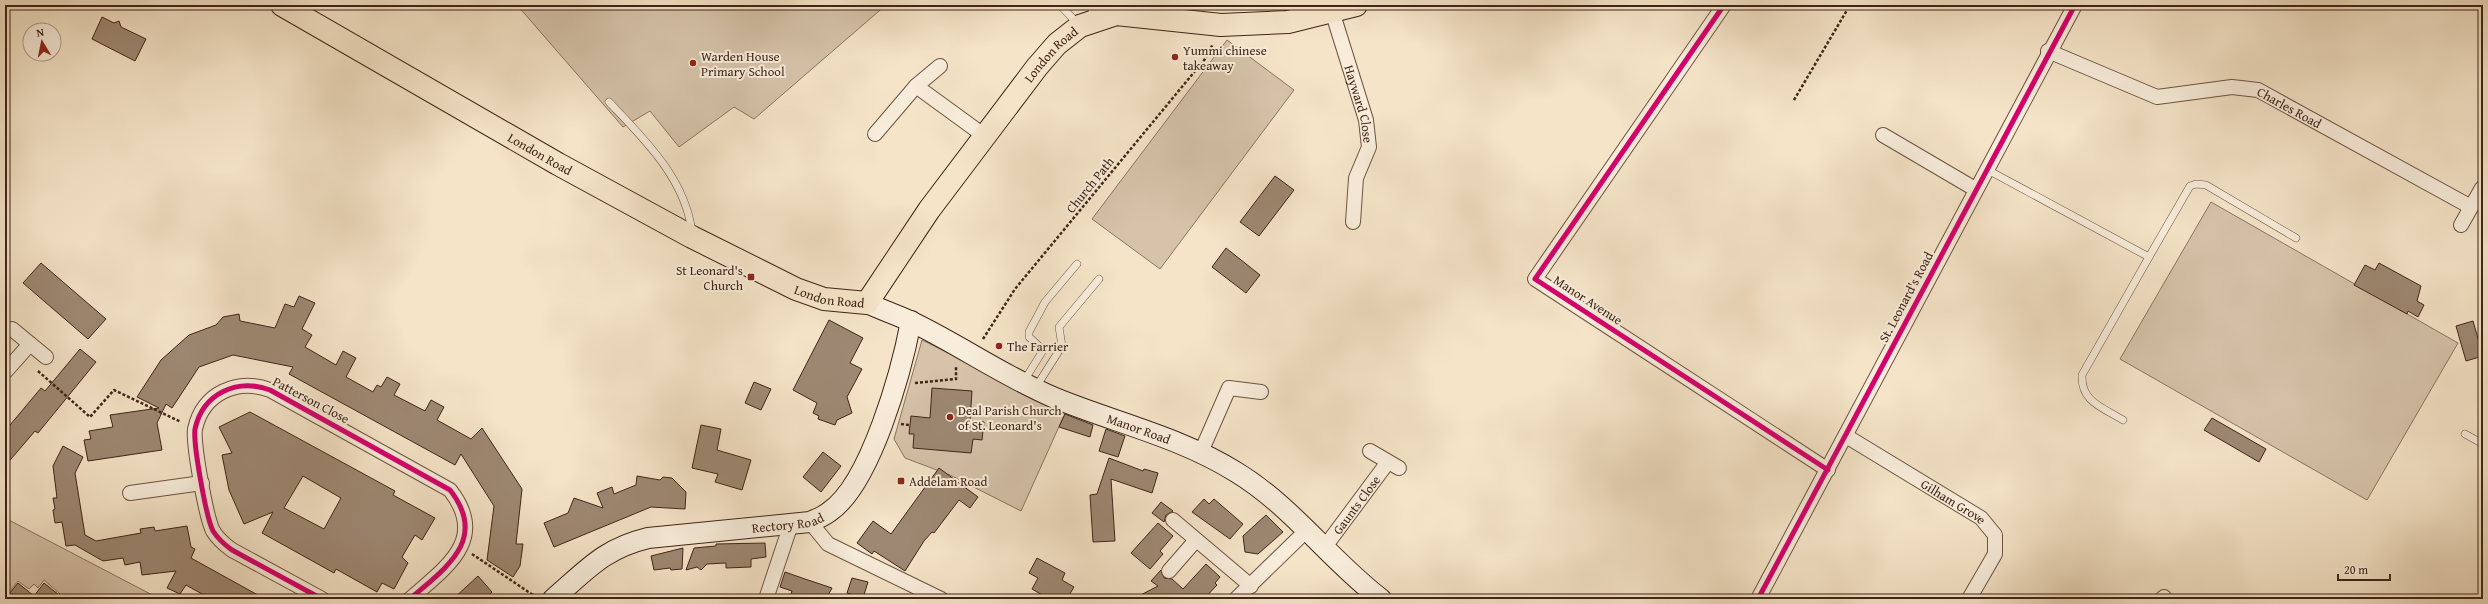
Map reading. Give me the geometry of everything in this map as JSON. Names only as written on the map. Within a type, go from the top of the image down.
[{"type":"main road","name":"London Road","points":[[282,5],[558,164],[692,237],[803,291],[824,299],[867,303],[929,210],[986,137],[1037,67],[1058,44],[1090,16],[1116,14],[1221,25],[1288,22],[1356,5]]},
{"type":"main road","name":"Manor Road","points":[[867,303],[911,321],[1029,386],[1201,452],[1237,472],[1270,496],[1307,530],[1354,578],[1381,599]]},
{"type":"main road","name":"Rectory Road","points":[[553,599],[608,552],[628,543],[648,538],[801,523],[830,512],[850,490],[865,463],[900,369],[911,321]]},
{"type":"street","name":"Manor Avenue","points":[[1724,5],[1535,279],[1828,470]]},
{"type":"street","name":"St. Leonard's Road","points":[[1758,599],[1846,436],[2048,51],[2075,5]]},
{"type":"street","name":"Hayward Close","points":[[1332,11],[1366,120],[1369,147],[1356,178],[1353,222]]},
{"type":"street","name":"Charles Road","points":[[2048,51],[2157,97],[2232,87],[2258,90],[2471,207]]},
{"type":"street","points":[[875,134],[916,86],[940,66]]},
{"type":"street","points":[[916,86],[986,137]]},
{"type":"street","points":[[1883,136],[1975,189]]},
{"type":"street","points":[[2461,224],[2482,188]]},
{"type":"street","points":[[12,329],[46,357]]},
{"type":"street","points":[[5,372],[30,344]]},
{"type":"street","name":"Patterson Close","points":[[195,430],[202,413],[212,400],[225,390],[239,384],[254,384],[270,390],[450,490],[458,501],[463,515],[464,530],[462,547],[452,563],[410,599]]},
{"type":"street","points":[[1201,452],[1224,385],[1261,392]]},
{"type":"street","points":[[195,430],[208,516],[213,531],[221,542],[232,550],[322,599]]},
{"type":"street","name":"Gilham Grove","points":[[1846,436],[1981,518],[1995,535],[1995,554],[1968,599]]},
{"type":"street","name":"Gaunts Close","points":[[1324,548],[1394,465],[1370,451]]},
{"type":"street","points":[[130,493],[202,483]]},
{"type":"street","points":[[1173,520],[1251,586]]},
{"type":"street","points":[[766,599],[801,523],[828,544],[942,599]]},
{"type":"street","points":[[1236,599],[1307,530]]},
{"type":"street","points":[[1169,571],[1196,540]]},
{"type":"lane","points":[[1060,5],[1090,16]]},
{"type":"lane","points":[[609,102],[662,160],[687,209],[692,237]]},
{"type":"lane","points":[[1986,169],[2149,257]]},
{"type":"lane","points":[[2122,420],[2086,396],[2081,385],[2082,375],[2190,186],[2196,184],[2206,185],[2296,238]]},
{"type":"lane","points":[[1029,386],[1042,352],[1042,348],[1029,337],[1029,332],[1045,302],[1077,264]]},
{"type":"lane","points":[[1029,386],[1062,346],[1059,327],[1099,279]]},
{"type":"lane","points":[[2465,434],[2483,444]]},
{"type":"path","points":[[1794,100],[1850,5]]},
{"type":"path","points":[[914,376],[912,383],[956,379],[964,351]]},
{"type":"path","points":[[38,372],[90,417],[114,390],[195,430]]},
{"type":"path","points":[[462,547],[538,599]]},
{"type":"shaded area","name":"Warden House Primary School","points":[[517,5],[886,5],[754,119],[734,107],[679,147],[650,111],[623,127]]},
{"type":"shaded area","points":[[1227,40],[1294,90],[1160,269],[1092,219]]},
{"type":"shaded area","points":[[2211,202],[2458,343],[2367,500],[2120,359]]},
{"type":"shaded area","points":[[922,340],[1066,411],[1021,511],[950,475],[905,458],[894,439]]},
{"type":"shaded area","points":[[5,518],[160,599],[66,599],[44,580],[38,588],[34,584],[29,589],[18,581],[6,596]]},
{"type":"building","points":[[102,17],[114,23],[119,21],[121,27],[146,39],[135,61],[92,39]]},
{"type":"building","points":[[1275,176],[1294,190],[1259,236],[1240,222]]},
{"type":"building","points":[[1226,248],[1260,275],[1246,293],[1212,267]]},
{"type":"building","points":[[41,263],[106,319],[88,339],[23,283]]},
{"type":"building","points":[[2379,263],[2421,286],[2417,301],[2424,305],[2418,317],[2408,311],[2407,314],[2354,285],[2365,265],[2375,270]]},
{"type":"building","points":[[299,296],[315,303],[302,329],[312,335],[305,347],[336,365],[343,351],[356,358],[346,377],[373,392],[377,385],[381,387],[387,377],[400,384],[394,395],[425,411],[431,400],[444,407],[437,420],[471,439],[482,428],[522,489],[516,544],[523,544],[520,566],[513,577],[487,560],[494,506],[461,454],[455,465],[289,374],[293,367],[233,355],[199,367],[172,408],[166,404],[157,423],[162,450],[88,461],[84,440],[91,439],[89,431],[113,427],[110,415],[159,408],[137,397],[161,360],[189,335],[216,325],[223,317],[239,314],[240,321],[275,328],[285,304],[294,307]]},
{"type":"building","points":[[829,320],[863,338],[850,363],[862,369],[847,397],[852,413],[837,420],[835,425],[818,419],[819,416],[813,413],[817,403],[793,390]]},
{"type":"building","points":[[2473,321],[2483,356],[2466,361],[2456,326]]},
{"type":"building","points":[[80,349],[96,362],[38,433],[35,431],[5,466],[5,431],[41,388],[45,391]]},
{"type":"building","points":[[754,382],[771,389],[761,410],[745,403]]},
{"type":"building","name":"Deal Parish Church of St. Leonard's","points":[[932,388],[972,391],[970,421],[984,422],[982,440],[973,439],[971,453],[913,448],[914,434],[909,434],[911,416],[930,418]]},
{"type":"building","points":[[250,412],[395,491],[393,495],[435,518],[422,540],[415,535],[402,557],[408,563],[394,589],[382,583],[377,592],[336,569],[334,573],[262,533],[273,512],[244,524],[229,490],[222,455],[232,453],[219,427]],"holes":[[[303,476],[341,498],[324,529],[284,508]]]},
{"type":"building","points":[[1065,414],[1093,425],[1090,437],[1059,427]]},
{"type":"building","points":[[2212,418],[2266,449],[2259,462],[2204,430]]},
{"type":"building","points":[[701,425],[721,429],[717,450],[751,460],[742,490],[715,482],[718,474],[692,468]]},
{"type":"building","points":[[1106,429],[1125,436],[1118,457],[1099,451]]},
{"type":"building","points":[[63,446],[83,457],[75,473],[85,535],[96,541],[141,533],[140,529],[154,527],[155,531],[187,526],[191,547],[195,549],[191,558],[265,599],[211,599],[186,585],[180,594],[167,588],[176,571],[142,575],[140,562],[125,565],[123,558],[103,561],[75,545],[66,546],[62,522],[55,523],[53,510],[55,509],[53,498],[57,498],[53,466]]},
{"type":"building","points":[[823,452],[841,466],[821,492],[803,477]]},
{"type":"building","points":[[1109,458],[1143,471],[1144,469],[1158,473],[1152,493],[1111,479],[1115,541],[1093,542],[1090,495],[1097,494]]},
{"type":"building","points":[[939,468],[978,497],[970,508],[959,500],[934,533],[932,532],[924,541],[905,571],[874,551],[872,554],[857,543],[873,521],[891,534]]},
{"type":"building","points":[[637,476],[660,480],[663,477],[672,478],[686,492],[685,509],[651,507],[554,547],[544,523],[568,513],[574,498],[603,508],[597,493],[612,487],[614,494],[636,485]]},
{"type":"building","points":[[1204,499],[1209,504],[1214,499],[1243,524],[1230,539],[1192,512]]},
{"type":"building","points":[[1161,502],[1173,511],[1166,515],[1164,522],[1152,513]]},
{"type":"building","points":[[1266,515],[1283,532],[1258,554],[1245,552],[1243,536]]},
{"type":"building","points":[[1158,523],[1173,536],[1160,551],[1163,554],[1150,569],[1131,553]]},
{"type":"building","points":[[765,543],[766,557],[751,559],[751,567],[726,568],[726,563],[707,564],[701,570],[697,567],[686,570],[694,548],[716,546],[716,544]]},
{"type":"building","points":[[683,548],[682,569],[671,570],[670,568],[654,570],[651,556]]},
{"type":"building","points":[[1037,558],[1065,573],[1062,580],[1074,587],[1067,599],[1049,599],[1032,589],[1038,578],[1029,573]]},
{"type":"building","points":[[1206,564],[1220,577],[1215,583],[1217,585],[1204,599],[1133,599],[1158,586],[1151,581],[1161,570],[1164,578],[1172,579],[1183,589]]},
{"type":"building","points":[[785,572],[832,588],[826,599],[789,599],[792,591],[780,587]]},
{"type":"building","points":[[478,576],[492,592],[485,599],[453,599]]},
{"type":"building","points":[[852,578],[868,582],[863,598],[847,593]]},
{"type":"building","points":[[18,583],[34,596],[44,583],[64,599],[5,599]]},
{"type":"cycle path","points":[[1724,5],[1535,279],[1828,470]]},
{"type":"cycle path","points":[[1758,599],[2075,5]]},
{"type":"cycle path","points":[[322,599],[232,550],[222,542],[213,531],[207,511],[201,480],[196,449],[195,429],[199,416],[205,406],[223,392],[245,386],[270,390],[450,490],[461,508],[465,524],[464,538],[458,552],[448,564],[410,599]]},
{"type":"place","name":"Yummi chinese takeaway","points":[[1175,57]]},
{"type":"place","name":"Warden House Primary School","points":[[693,63]]},
{"type":"place","name":"St Leonard's Church","points":[[751,277]]},
{"type":"place","name":"The Farrier","points":[[999,346]]},
{"type":"place","name":"Deal Parish Church of St. Leonard's","points":[[950,417]]},
{"type":"place","name":"Addelam Road","points":[[901,481]]}]
